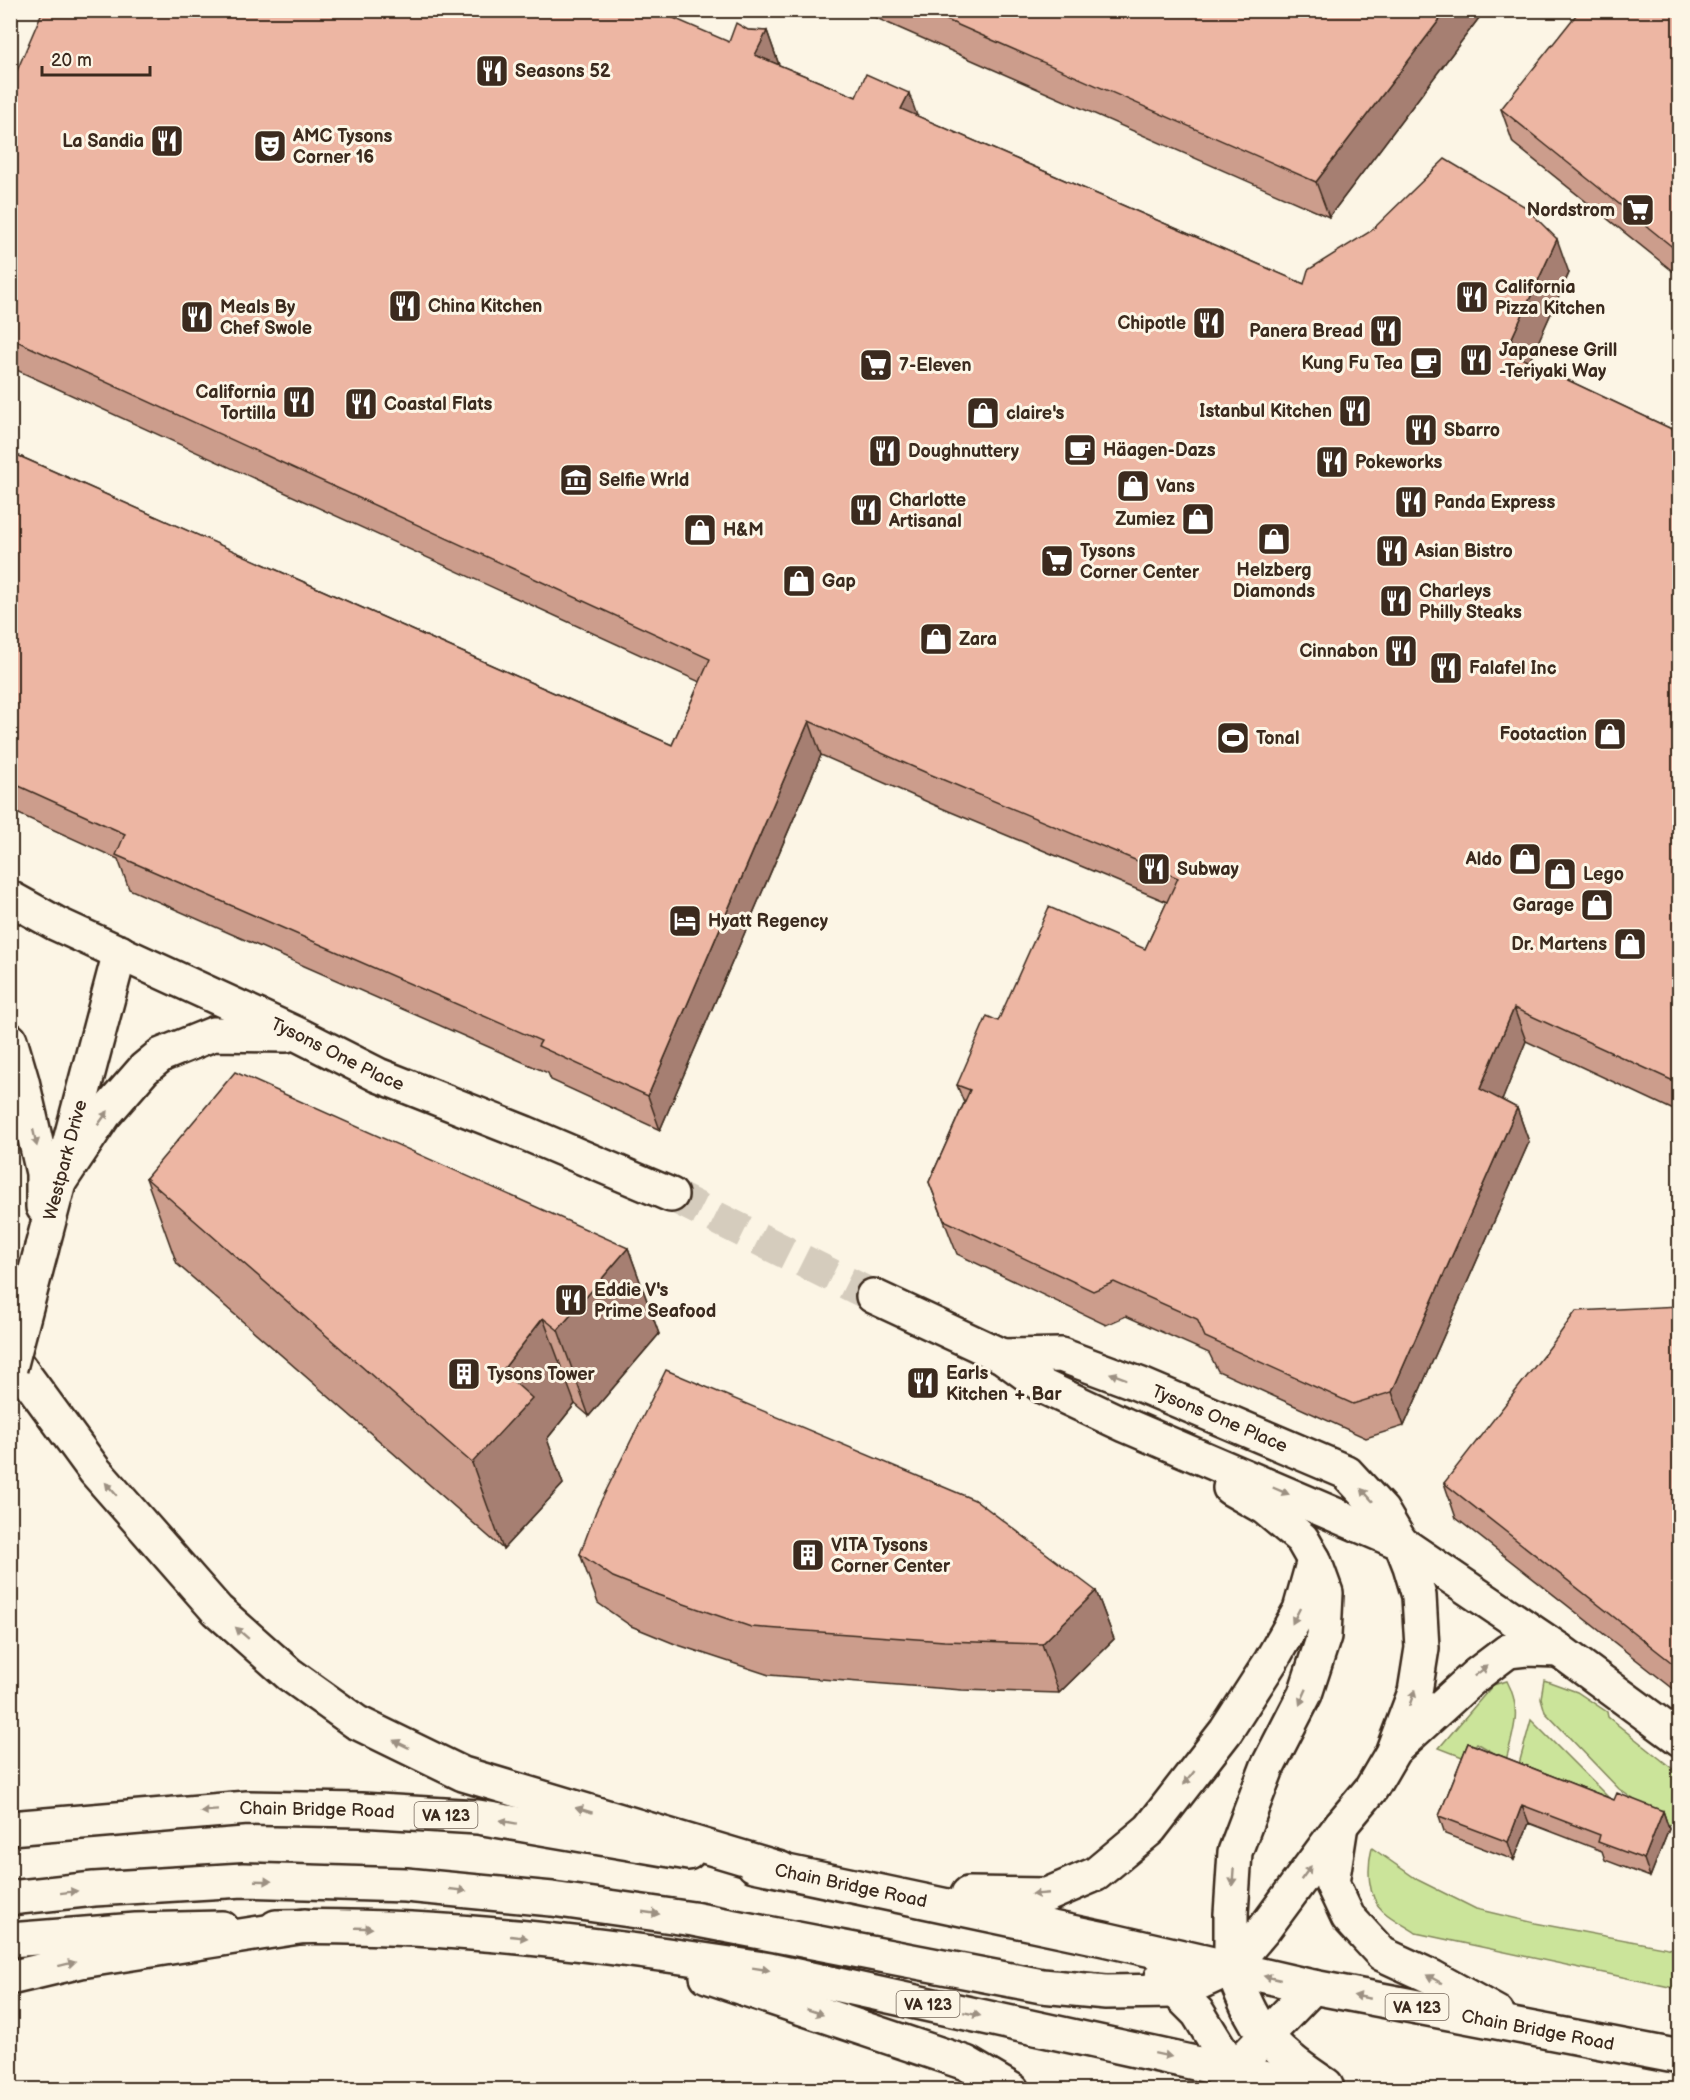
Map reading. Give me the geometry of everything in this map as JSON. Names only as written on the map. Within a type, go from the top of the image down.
[{"type":"main road","name":"Tysons One Place","points":[[10,898],[57,924],[299,1035],[378,1075],[525,1133],[672,1195]]},
{"type":"main road","name":"Westpark Drive","points":[[10,1368],[120,952]]},
{"type":"main road","points":[[58,1184],[104,1115],[144,1069],[161,1055],[213,1034],[299,1035]]},
{"type":"main road","points":[[10,1040],[43,1173],[42,1247]]},
{"type":"main road","name":"Tysons One Place","points":[[873,1296],[1002,1356],[1044,1387],[1125,1425],[1401,1543],[1559,1650],[1680,1739]]},
{"type":"main road","points":[[10,1355],[95,1471],[217,1610],[290,1674],[356,1722],[463,1774],[781,1869]]},
{"type":"main road","name":"Tysons One Place","points":[[1002,1356],[1061,1355],[1139,1384],[1346,1472],[1382,1511],[1401,1543]]},
{"type":"main road","points":[[1125,1425],[1265,1508],[1302,1539],[1314,1560],[1326,1593],[1324,1636],[1305,1694],[1268,1768],[1235,1852],[1231,1914],[1231,1968],[1249,2008],[1265,2035],[1295,2064],[1332,2090]]},
{"type":"main road","points":[[10,1898],[94,1889],[243,1880],[406,1886],[552,1899],[693,1919],[1042,1986],[1106,1992],[1175,1991],[1231,1968],[1265,1928],[1341,1825],[1371,1789],[1392,1752],[1415,1692],[1422,1648],[1419,1596],[1401,1543]]},
{"type":"main road","points":[[876,1890],[991,1896],[1047,1895],[1096,1874],[1150,1829],[1226,1731],[1271,1661],[1300,1610],[1314,1560]]},
{"type":"main road","points":[[1392,1752],[1475,1676],[1508,1651],[1559,1650]]},
{"type":"main road","name":"Chain Bridge Road","points":[[10,1828],[247,1808],[361,1810],[478,1817],[781,1869],[1313,1987],[1680,2057]]},
{"type":"main road","points":[[1341,1825],[1332,1883],[1348,1917],[1382,1954],[1432,1977],[1522,2027]]},
{"type":"main road","points":[[10,1978],[81,1960],[305,1926]]},
{"type":"main road","name":"VA 123","points":[[10,1940],[136,1930],[305,1926],[470,1932],[620,1947],[770,1970],[1230,2083],[1318,2090]]},
{"type":"main road","points":[[1104,1939],[1148,1963],[1198,2013],[1230,2083],[1265,2035],[1313,1987]]},
{"type":"main road","points":[[620,1947],[966,2063],[1012,2090]]},
{"type":"green space","points":[[1544,1680],[1577,1692],[1607,1712],[1608,1717],[1679,1774],[1679,1828],[1668,1824],[1619,1789],[1545,1712],[1541,1698]]},
{"type":"green space","points":[[1507,1681],[1512,1691],[1515,1720],[1506,1760],[1477,1743],[1465,1758],[1439,1748],[1493,1685]]},
{"type":"green space","points":[[1531,1720],[1609,1798],[1519,1764]]},
{"type":"green space","points":[[1372,1848],[1418,1880],[1476,1909],[1535,1923],[1679,1950],[1679,1989],[1416,1933],[1383,1911],[1374,1898],[1369,1873]]},
{"type":"building","name":"Tysons Corner Center","points":[[43,10],[655,10],[729,42],[736,23],[748,30],[767,31],[755,55],[856,97],[866,74],[909,93],[901,109],[1304,284],[1308,270],[1371,231],[1445,159],[1524,206],[1557,239],[1506,351],[1680,433],[1680,1084],[1514,1008],[1480,1089],[1517,1108],[1392,1392],[1353,1404],[1205,1337],[1197,1319],[1114,1282],[1093,1291],[944,1220],[929,1182],[970,1090],[957,1085],[987,1016],[998,1021],[1049,907],[1145,949],[1178,878],[809,721],[648,1096],[538,1046],[541,1041],[116,855],[125,834],[10,782],[10,452],[672,745],[710,659],[10,338],[10,87]]},
{"type":"building","points":[[924,10],[1447,10],[1316,182]]},
{"type":"building","name":"Nordstrom","points":[[1580,10],[1680,10],[1680,253],[1501,109]]},
{"type":"building","points":[[235,1072],[628,1248],[558,1330],[543,1318],[502,1371],[532,1398],[472,1463],[146,1178]]},
{"type":"building","points":[[1680,1306],[1680,1669],[1444,1483],[1576,1311]]},
{"type":"building","name":"VITA Tysons Corner Center","points":[[666,1370],[977,1501],[1096,1591],[1042,1644],[944,1641],[751,1627],[613,1577],[580,1554],[596,1511]]},
{"type":"building","points":[[1468,1743],[1614,1800],[1617,1793],[1663,1811],[1644,1859],[1598,1842],[1600,1835],[1522,1805],[1508,1842],[1439,1816]]},
{"type":"tunnel","points":[[671,1195],[873,1296]]},
{"type":"place","name":"Seasons 52","points":[[492,71]]},
{"type":"place","name":"La Sandia","points":[[167,141]]},
{"type":"place","name":"AMC Tysons Corner 16","points":[[270,146]]},
{"type":"place","name":"Nordstrom","points":[[1638,210]]},
{"type":"place","name":"California Pizza Kitchen","points":[[1472,297]]},
{"type":"place","name":"China Kitchen","points":[[405,306]]},
{"type":"place","name":"Meals By Chef Swole","points":[[197,317]]},
{"type":"place","name":"Chipotle","points":[[1209,323]]},
{"type":"place","name":"Panera Bread","points":[[1386,331]]},
{"type":"place","name":"Japanese Grill -Teriyaki Way","points":[[1476,360]]},
{"type":"place","name":"Kung Fu Tea","points":[[1426,363]]},
{"type":"place","name":"7-Eleven","points":[[876,365]]},
{"type":"place","name":"California Tortilla","points":[[299,402]]},
{"type":"place","name":"Coastal Flats","points":[[361,404]]},
{"type":"place","name":"Istanbul Kitchen","points":[[1355,411]]},
{"type":"place","name":"claire's","points":[[983,413]]},
{"type":"place","name":"Sbarro","points":[[1421,430]]},
{"type":"place","name":"Häagen-Dazs","points":[[1080,450]]},
{"type":"place","name":"Doughnuttery","points":[[885,451]]},
{"type":"place","name":"Pokeworks","points":[[1332,462]]},
{"type":"place","name":"Selfie Wrld","points":[[576,480]]},
{"type":"place","name":"Vans","points":[[1133,486]]},
{"type":"place","name":"Panda Express","points":[[1411,502]]},
{"type":"place","name":"Charlotte Artisanal","points":[[866,510]]},
{"type":"place","name":"Zumiez","points":[[1198,519]]},
{"type":"place","name":"H&M","points":[[700,530]]},
{"type":"place","name":"Helzberg Diamonds","points":[[1274,539]]},
{"type":"place","name":"Asian Bistro","points":[[1392,551]]},
{"type":"place","name":"Tysons Corner Center","points":[[1057,561]]},
{"type":"place","name":"Gap","points":[[799,581]]},
{"type":"place","name":"Charleys Philly Steaks","points":[[1396,601]]},
{"type":"place","name":"Zara","points":[[936,639]]},
{"type":"place","name":"Cinnabon","points":[[1401,651]]},
{"type":"place","name":"Falafel Inc","points":[[1446,668]]},
{"type":"place","name":"Footaction","points":[[1610,734]]},
{"type":"place","name":"Tonal","points":[[1233,738]]},
{"type":"place","name":"Aldo","points":[[1525,859]]},
{"type":"place","name":"Subway","points":[[1154,869]]},
{"type":"place","name":"Lego","points":[[1560,874]]},
{"type":"place","name":"Garage","points":[[1597,905]]},
{"type":"place","name":"Hyatt Regency","points":[[685,921]]},
{"type":"place","name":"Dr. Martens","points":[[1630,944]]},
{"type":"place","name":"Eddie V's Prime Seafood","points":[[571,1300]]},
{"type":"place","name":"Tysons Tower","points":[[464,1374]]},
{"type":"place","name":"Earls Kitchen + Bar","points":[[923,1383]]},
{"type":"place","name":"VITA Tysons Corner Center","points":[[808,1555]]}]
